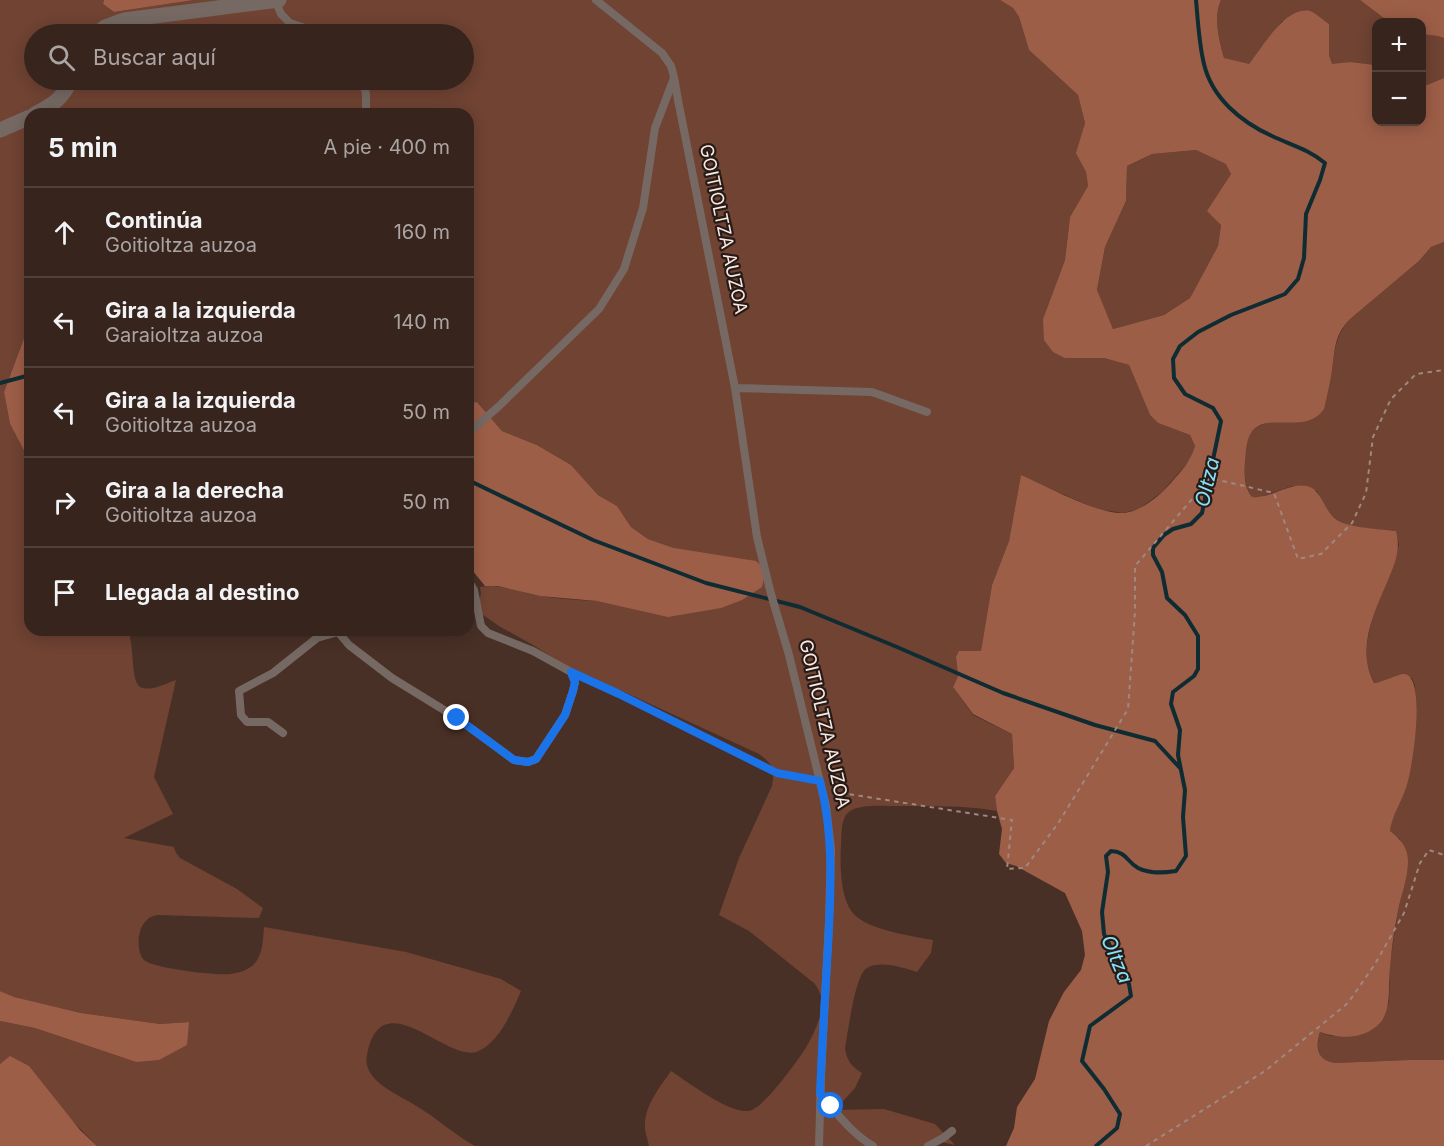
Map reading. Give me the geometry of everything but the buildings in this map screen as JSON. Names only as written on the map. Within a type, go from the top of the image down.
[{"type":"street","points":[[113,24],[124,20],[277,0]]},
{"type":"street","points":[[46,108],[66,90]]},
{"type":"street","points":[[0,130],[24,120]]},
{"type":"lane","points":[[277,0],[281,14],[293,24]]},
{"type":"lane","name":"GOITIOLTZA AUZOA","points":[[597,0],[662,53],[671,66],[735,388],[757,537],[826,806],[831,849],[819,1146]]},
{"type":"lane","points":[[474,428],[599,309],[624,269],[643,208],[655,128],[674,77]]},
{"type":"lane","points":[[365,90],[366,108]]},
{"type":"lane","points":[[735,388],[872,392],[927,412]]},
{"type":"lane","points":[[343,636],[349,645],[392,678],[457,718],[514,760],[528,762],[536,759],[565,715],[575,682],[571,672],[533,651],[488,633],[481,626],[474,590]]},
{"type":"lane","points":[[283,733],[268,722],[247,722],[241,715],[239,691],[273,673],[317,638],[323,636]]},
{"type":"lane","points":[[820,1094],[847,1126],[873,1146]]},
{"type":"lane","points":[[928,1146],[952,1131]]},
{"type":"path","points":[[571,672],[777,773],[820,781],[842,792],[1012,820],[1007,869],[1025,868],[1059,822],[1128,709],[1135,612],[1135,566],[1210,478],[1274,494],[1298,559],[1321,554],[1352,523],[1366,493],[1372,437],[1392,399],[1416,374],[1444,370]]},
{"type":"path","points":[[1146,1146],[1265,1071],[1348,1004],[1375,964],[1404,913],[1420,863],[1429,850],[1444,855]]},
{"type":"shaded area","points":[[0,0],[104,0],[103,4],[114,12],[194,0],[1000,0],[1013,8],[1019,17],[1029,50],[1078,95],[1085,123],[1077,153],[1086,172],[1088,186],[1070,217],[1065,260],[1043,319],[1065,358],[1104,358],[1129,365],[1150,415],[1158,423],[1190,435],[1195,446],[1190,460],[1162,492],[1139,509],[1123,513],[1097,509],[1021,476],[1009,541],[992,585],[981,652],[956,657],[958,676],[953,687],[973,715],[1012,734],[1014,768],[995,796],[997,811],[946,806],[872,806],[850,811],[843,822],[842,880],[845,897],[852,912],[878,928],[933,940],[931,953],[917,972],[879,965],[867,968],[863,973],[856,992],[845,1048],[850,1063],[862,1073],[855,1088],[835,1110],[884,1109],[935,1124],[955,1145],[937,1141],[934,1146],[649,1146],[645,1132],[647,1112],[671,1071],[719,1102],[740,1110],[754,1109],[775,1089],[806,1048],[815,1031],[822,1009],[822,1001],[814,983],[749,931],[719,915],[739,858],[772,786],[773,771],[767,761],[759,754],[620,690],[597,685],[476,610],[481,594],[480,587],[488,586],[503,587],[533,595],[597,601],[674,548],[648,539],[631,527],[617,506],[598,495],[571,465],[537,445],[502,431],[477,402],[474,402],[474,108],[24,108],[24,338],[4,392],[10,424],[24,451],[24,636],[130,636],[136,682],[139,686],[159,687],[176,680],[154,777],[173,814],[124,838],[174,847],[180,858],[237,889],[263,908],[259,918],[158,915],[151,917],[143,925],[139,934],[141,956],[149,963],[185,971],[212,974],[237,973],[250,968],[258,959],[264,927],[406,952],[501,979],[521,991],[504,1026],[484,1048],[476,1052],[463,1052],[415,1029],[399,1024],[386,1025],[374,1034],[367,1055],[368,1069],[380,1084],[475,1146],[97,1146],[10,1057],[0,1064],[0,1021],[35,1028],[136,1062],[188,1022],[160,1024],[81,1013],[13,997],[0,991]]},
{"type":"shaded area","points":[[104,0],[194,0],[114,12],[103,4]]},
{"type":"shaded area","points":[[1000,0],[1221,0],[1217,21],[1224,58],[1249,64],[1283,21],[1301,11],[1310,11],[1329,24],[1329,55],[1332,64],[1350,62],[1372,65],[1372,126],[1426,126],[1426,85],[1444,78],[1444,242],[1431,247],[1419,261],[1349,320],[1340,332],[1336,344],[1324,409],[1316,417],[1307,421],[1266,423],[1258,426],[1248,439],[1245,470],[1246,484],[1252,497],[1266,496],[1293,486],[1307,486],[1316,491],[1337,520],[1357,526],[1396,531],[1398,544],[1393,568],[1377,605],[1367,644],[1369,670],[1374,683],[1405,674],[1412,679],[1417,708],[1409,779],[1390,831],[1403,844],[1408,861],[1393,938],[1388,1004],[1383,1019],[1374,1029],[1360,1035],[1344,1037],[1320,1032],[1318,1048],[1324,1059],[1335,1063],[1444,1060],[1444,1146],[1006,1146],[1014,1128],[1017,1107],[1035,1079],[1049,1021],[1064,992],[1081,970],[1085,955],[1082,931],[1065,893],[1016,866],[1006,863],[999,854],[1002,829],[995,796],[1014,768],[1012,734],[973,714],[953,687],[958,676],[956,657],[959,651],[981,651],[992,585],[1009,541],[1021,475],[1087,505],[1113,512],[1131,512],[1150,502],[1170,484],[1185,467],[1195,446],[1190,435],[1158,423],[1150,415],[1129,365],[1104,358],[1065,358],[1053,352],[1044,340],[1043,319],[1065,260],[1070,217],[1088,186],[1086,172],[1076,153],[1085,123],[1078,95],[1029,50],[1019,17],[1013,8]],"holes":[[[1196,150],[1226,164],[1231,174],[1207,211],[1221,225],[1218,246],[1190,298],[1164,315],[1113,329],[1097,290],[1105,247],[1126,201],[1127,166],[1152,154]]]},
{"type":"shaded area","points":[[1221,0],[1360,0],[1384,18],[1372,18],[1372,65],[1350,62],[1332,65],[1329,55],[1329,24],[1282,21],[1249,65],[1224,58],[1217,21]]},
{"type":"shaded area","points":[[1360,0],[1444,0],[1444,38],[1426,35],[1426,18],[1384,18]]},
{"type":"shaded area","points":[[1426,35],[1444,38],[1444,78],[1426,85]]},
{"type":"shaded area","points":[[1196,150],[1227,164],[1231,174],[1208,211],[1221,225],[1218,246],[1190,298],[1164,315],[1113,329],[1097,291],[1105,247],[1126,201],[1127,166],[1152,154]]},
{"type":"shaded area","points":[[1444,242],[1444,1060],[1335,1063],[1324,1059],[1319,1052],[1320,1032],[1331,1036],[1360,1035],[1379,1024],[1385,1015],[1389,1001],[1390,962],[1406,874],[1400,839],[1390,832],[1391,821],[1406,787],[1416,718],[1415,686],[1412,678],[1398,675],[1374,683],[1367,661],[1372,618],[1399,545],[1396,531],[1362,528],[1338,520],[1332,516],[1317,491],[1292,486],[1260,497],[1252,497],[1245,478],[1245,451],[1253,430],[1266,423],[1332,370],[1338,337],[1349,320],[1419,261],[1431,247]]},
{"type":"shaded area","points":[[24,338],[24,451],[10,424],[4,392]]},
{"type":"shaded area","points":[[474,402],[477,402],[502,431],[537,445],[571,465],[598,495],[617,506],[631,527],[648,539],[674,548],[756,561],[766,570],[762,587],[742,600],[721,608],[668,617],[597,601],[540,596],[498,586],[485,586],[474,572]]},
{"type":"shaded area","points":[[0,991],[14,997],[81,1013],[160,1024],[189,1022],[187,1045],[159,1060],[136,1062],[35,1028],[0,1021]]},
{"type":"shaded area","points":[[10,1056],[29,1066],[80,1130],[97,1146],[0,1146],[0,1064]]},
{"type":"waterway","name":"Oltza","points":[[1096,1146],[1117,1128],[1120,1114],[1082,1061],[1090,1026],[1131,996],[1129,984],[1104,934],[1102,912],[1108,872],[1106,856],[1111,851],[1116,852],[1138,868],[1161,873],[1176,871],[1186,856],[1183,817],[1185,790],[1178,755],[1180,730],[1171,704],[1173,692],[1194,676],[1198,669],[1198,636],[1185,615],[1167,598],[1162,572],[1153,555],[1153,548],[1164,535],[1173,529],[1191,524],[1202,513],[1221,421],[1213,408],[1185,394],[1174,378],[1173,359],[1180,346],[1198,332],[1231,315],[1285,294],[1298,279],[1304,258],[1306,214],[1325,163],[1306,151],[1249,124],[1229,108],[1221,98],[1204,64],[1196,0]]},
{"type":"waterway","points":[[0,383],[24,377]]},
{"type":"waterway","points":[[474,483],[593,540],[706,583],[800,607],[1003,693],[1095,725],[1155,741],[1180,768]]},
{"type":"route","points":[[457,718],[514,760],[528,762],[536,759],[565,715],[575,682],[571,672],[777,773],[820,781],[826,806],[831,849],[820,1094],[831,1106]]}]
